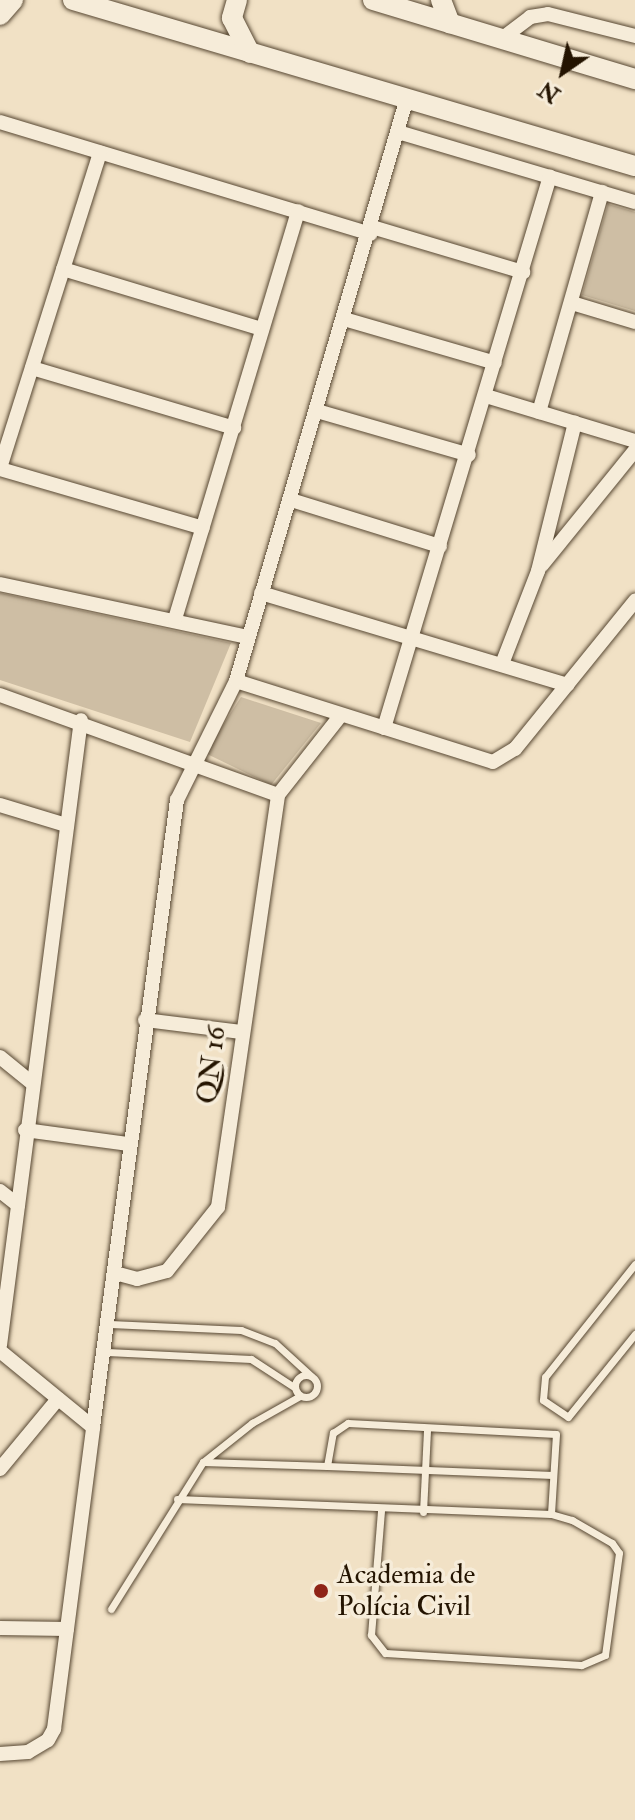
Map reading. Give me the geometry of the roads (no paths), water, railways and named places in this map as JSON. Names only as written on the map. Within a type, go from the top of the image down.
[{"type":"main road","points":[[0,15],[13,0]]},
{"type":"main road","points":[[73,0],[406,101],[635,166]]},
{"type":"main road","points":[[237,0],[232,18],[250,53]]},
{"type":"main road","points":[[373,0],[635,79]]},
{"type":"main road","points":[[441,0],[450,23]]},
{"type":"street","points":[[500,40],[530,17],[548,14],[635,36]]},
{"type":"street","points":[[0,1754],[28,1752],[48,1740],[67,1629],[93,1427],[107,1352],[129,1144],[177,800],[193,761],[236,681],[371,230],[406,101]]},
{"type":"street","points":[[0,122],[298,211],[523,272]]},
{"type":"street","points":[[398,132],[635,202]]},
{"type":"street","points":[[100,152],[32,368],[7,417],[0,469],[203,528]]},
{"type":"street","points":[[384,728],[469,455],[550,176]]},
{"type":"street","points":[[539,412],[602,192]]},
{"type":"street","points":[[175,619],[298,211]]},
{"type":"street","points":[[63,269],[262,329]]},
{"type":"street","points":[[572,303],[635,322]]},
{"type":"street","points":[[344,319],[495,363]]},
{"type":"street","points":[[32,368],[234,428]]},
{"type":"street","points":[[486,396],[635,441]]},
{"type":"street","points":[[317,411],[469,455]]},
{"type":"street","points":[[502,664],[538,571],[575,423]]},
{"type":"street","points":[[538,571],[635,450]]},
{"type":"street","points":[[291,500],[440,546]]},
{"type":"street","points":[[0,584],[248,637]]},
{"type":"street","points":[[261,593],[567,685]]},
{"type":"street","points":[[236,681],[493,762],[515,749],[635,601]]},
{"type":"street","points":[[0,695],[81,720],[278,795],[341,715]]},
{"type":"street","points":[[81,720],[25,1130],[0,1348],[93,1427]]},
{"type":"street","name":"QN 16","points":[[115,1273],[137,1279],[167,1271],[218,1207],[278,795]]},
{"type":"street","points":[[0,805],[66,825]]},
{"type":"street","points":[[145,1020],[242,1032]]},
{"type":"street","points":[[0,1057],[32,1083]]},
{"type":"street","points":[[25,1130],[129,1144]]},
{"type":"street","points":[[0,1191],[18,1205]]},
{"type":"street","points":[[0,1469],[58,1399]]},
{"type":"street","points":[[0,1628],[67,1629]]},
{"type":"lane","points":[[568,1417],[543,1400],[542,1385],[635,1264]]},
{"type":"lane","points":[[110,1324],[241,1330],[275,1343],[311,1376],[317,1389],[309,1397],[300,1396],[252,1423],[203,1462],[177,1499],[111,1609]]},
{"type":"lane","points":[[551,1514],[556,1434],[635,1334]]},
{"type":"lane","points":[[107,1352],[251,1359],[294,1387],[300,1396]]},
{"type":"lane","points":[[294,1387],[297,1378],[311,1376]]},
{"type":"lane","points":[[327,1466],[330,1441],[339,1425],[556,1434]]},
{"type":"lane","points":[[423,1512],[427,1429]]},
{"type":"lane","points":[[203,1462],[553,1475]]},
{"type":"lane","points":[[177,1499],[423,1512],[551,1514],[592,1529],[619,1553],[605,1655],[591,1664],[380,1650],[371,1635],[370,1607],[381,1510]]},
{"type":"place","name":"Academia de Polícia Civil","points":[[321,1591]]}]
